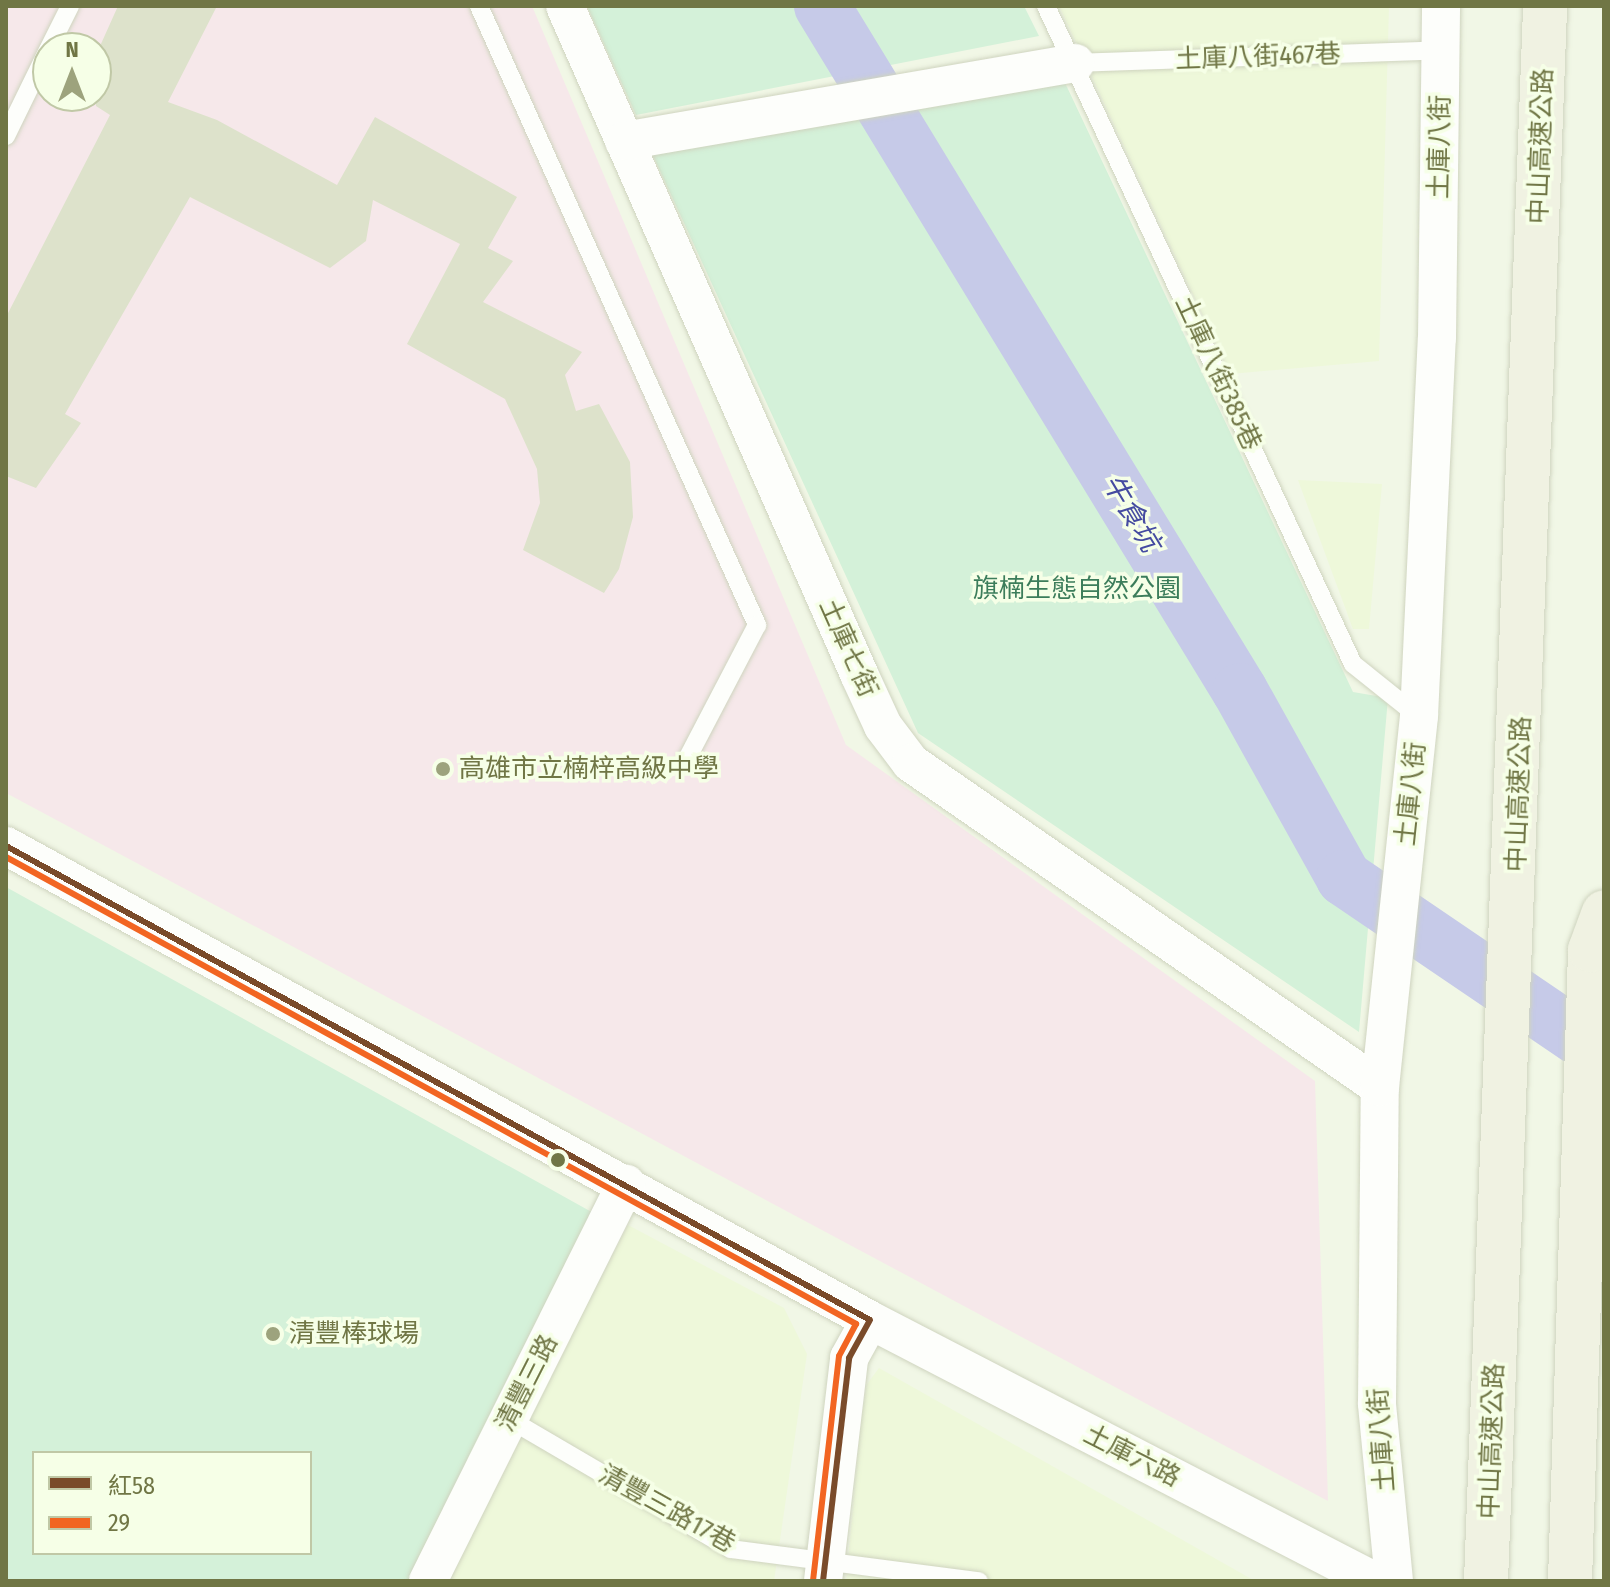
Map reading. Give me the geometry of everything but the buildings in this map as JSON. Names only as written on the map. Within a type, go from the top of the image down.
[{"type":"highway","name":"中山高速公路","points":[[1486,1581],[1515,899],[1545,6]]},
{"type":"highway","points":[[1570,1581],[1584,1101],[1597,931]]},
{"type":"street","name":"土庫七街","points":[[565,6],[877,713],[911,763],[1380,1087]]},
{"type":"street","name":"土庫八街","points":[[1394,1581],[1377,1403],[1380,1087],[1419,716],[1437,338],[1441,6]]},
{"type":"street","points":[[624,141],[1075,63]]},
{"type":"street","name":"土庫六路","points":[[6,846],[870,1320],[1374,1581]]},
{"type":"street","name":"清豐三路","points":[[428,1581],[626,1184]]},
{"type":"street","points":[[824,1570],[849,1358],[870,1320]]},
{"type":"lane","points":[[57,32],[70,6]]},
{"type":"lane","points":[[479,6],[757,625],[686,761]]},
{"type":"lane","name":"土庫八街385巷","points":[[1046,6],[1353,664],[1419,716]]},
{"type":"lane","name":"土庫八街467巷","points":[[1075,63],[1441,50]]},
{"type":"lane","points":[[6,136],[32,83]]},
{"type":"lane","name":"清豐三路17巷","points":[[509,1419],[731,1549],[824,1570],[979,1581]]},
{"type":"shaded area","name":"高雄市立楠梓高級中學","points":[[6,6],[532,6],[846,745],[1315,1081],[1328,1501],[6,793]]},
{"type":"shaded area","points":[[1059,6],[1389,6],[1379,361],[1230,374]]},
{"type":"shaded area","points":[[1298,480],[1382,484],[1369,629],[1353,629]]},
{"type":"shaded area","points":[[628,1225],[784,1308],[807,1354],[774,1581],[444,1581]]},
{"type":"shaded area","points":[[879,1368],[1255,1581],[846,1581],[861,1422],[867,1384]]},
{"type":"green space","points":[[587,6],[1024,6],[1039,36],[636,115]]},
{"type":"green space","name":"旗楠生態自然公園","points":[[1058,68],[1353,692],[1388,698],[1359,1032],[918,733],[650,149]]},
{"type":"green space","name":"清豐棒球場","points":[[6,887],[597,1215],[420,1581],[6,1581]]},
{"type":"waterway","name":"牛食坑","points":[[822,6],[1240,691],[1344,878],[1604,1055]]},
{"type":"transit line","name":"紅58","points":[[6,846],[870,1320]]},
{"type":"transit line","name":"29","points":[[6,857],[856,1324],[839,1356],[813,1580]]},
{"type":"transit line","name":"紅58","points":[[823,1581],[849,1358],[870,1320]]},
{"type":"place","name":"高雄市立楠梓高級中學","points":[[443,769]]},
{"type":"place","name":"清豐棒球場","points":[[273,1334]]}]
